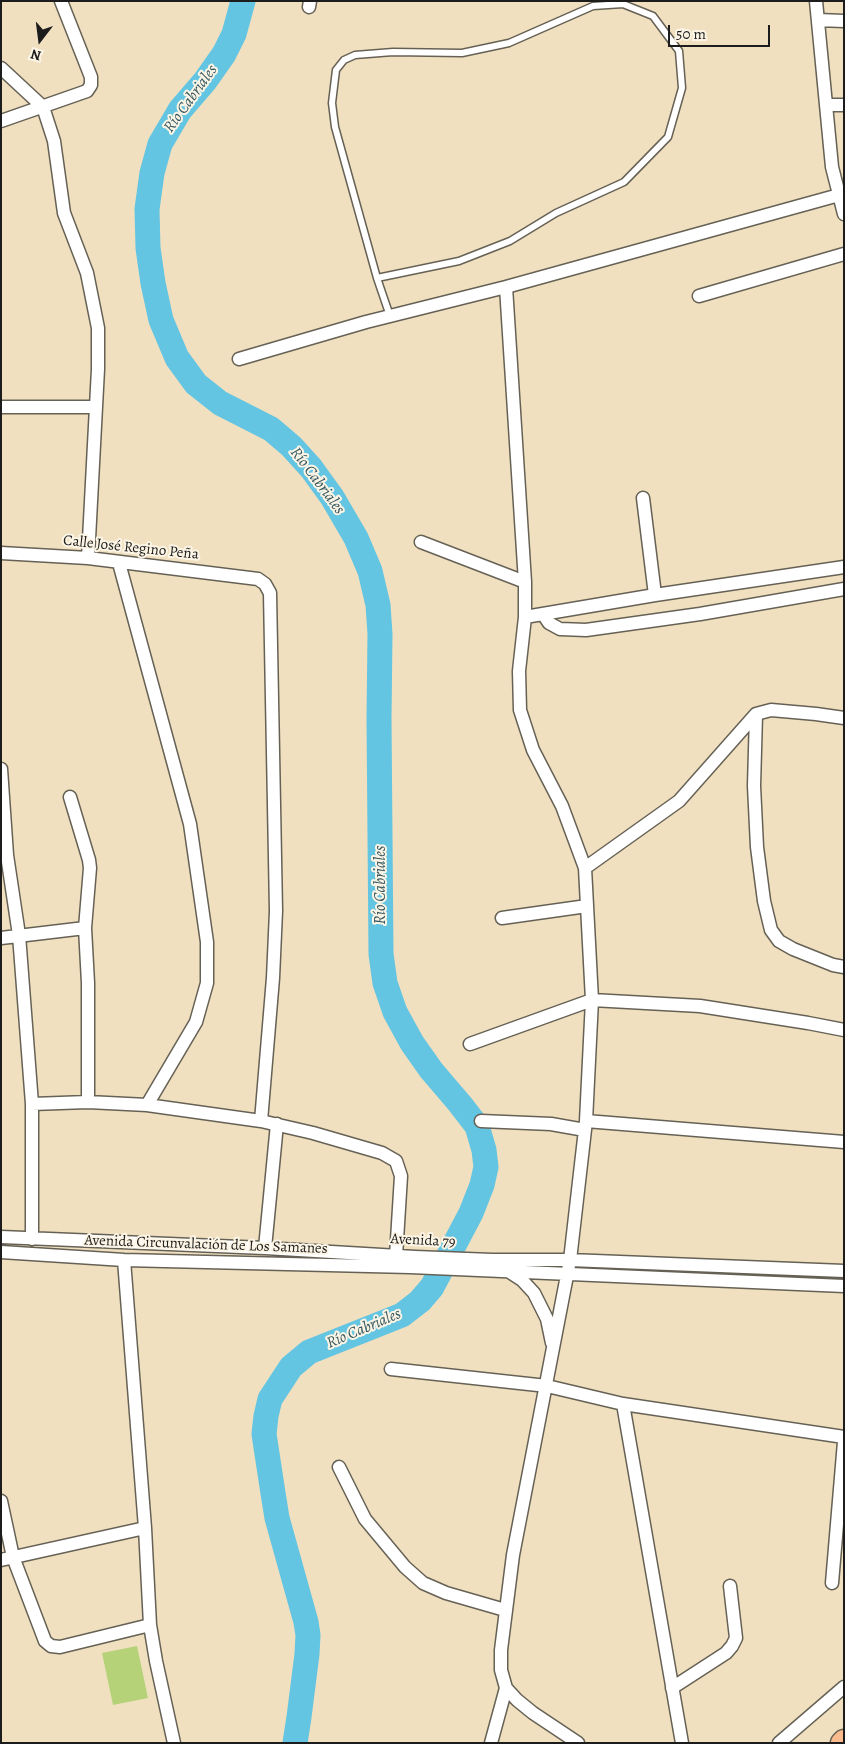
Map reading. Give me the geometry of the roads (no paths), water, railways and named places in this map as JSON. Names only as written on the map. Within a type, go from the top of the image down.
[{"type":"street","points":[[1,121],[87,91],[91,85],[91,77],[61,1]]},
{"type":"street","points":[[816,1],[832,167],[841,195],[844,214]]},
{"type":"street","points":[[818,20],[844,21]]},
{"type":"street","points":[[1,68],[43,107],[54,141],[64,213],[87,273],[98,328],[88,558]]},
{"type":"street","points":[[826,105],[844,105]]},
{"type":"street","points":[[239,359],[390,316],[506,287],[841,195]]},
{"type":"street","points":[[699,296],[844,254]]},
{"type":"street","points":[[506,287],[525,582],[526,617],[519,670],[520,710],[533,750],[562,806],[585,868],[592,1000],[585,1125],[570,1260],[523,1504],[505,1610],[501,1670],[506,1688],[518,1700],[533,1713],[578,1743]]},
{"type":"street","points":[[1,408],[96,407]]},
{"type":"street","points":[[643,498],[656,595]]},
{"type":"street","points":[[421,542],[525,582]]},
{"type":"street","name":"Calle José Regino Peña","points":[[1,553],[88,558],[258,579],[266,584],[270,593],[276,911],[273,978],[261,1121]]},
{"type":"street","points":[[119,563],[190,824],[207,942],[207,983],[196,1022],[147,1105]]},
{"type":"street","points":[[526,617],[656,595],[844,567]]},
{"type":"street","points":[[542,614],[549,623],[560,630],[586,630],[700,614],[844,589]]},
{"type":"street","points":[[585,868],[679,802],[756,714],[771,710],[844,718]]},
{"type":"street","points":[[756,714],[754,786],[757,847],[770,930],[779,941],[793,949],[844,967]]},
{"type":"street","points":[[1,768],[6,855],[19,935],[32,1104],[32,1239]]},
{"type":"street","points":[[70,797],[90,860],[85,928],[88,983],[88,1102]]},
{"type":"street","points":[[502,918],[587,906]]},
{"type":"street","points":[[1,938],[85,928]]},
{"type":"street","points":[[470,1044],[592,1000],[700,1006],[844,1030]]},
{"type":"street","points":[[32,1104],[88,1102],[147,1105],[277,1124],[382,1153],[396,1161],[401,1176],[396,1256]]},
{"type":"street","points":[[481,1121],[585,1125],[844,1142]]},
{"type":"street","points":[[266,1248],[277,1124]]},
{"type":"street","name":"Avenida 79","points":[[1,1237],[266,1248],[396,1256],[413,1262],[492,1265],[570,1260],[844,1271]]},
{"type":"street","name":"Avenida Circunvalación de Los Samanes","points":[[1,1252],[124,1260],[413,1262]]},
{"type":"street","points":[[124,1260],[150,1625],[174,1743]]},
{"type":"street","name":"Avenida 79","points":[[492,1265],[508,1271],[844,1286]]},
{"type":"street","points":[[508,1271],[522,1280],[534,1293],[547,1319],[554,1350]]},
{"type":"street","points":[[391,1369],[547,1386],[623,1404],[844,1437]]},
{"type":"street","points":[[623,1404],[682,1743]]},
{"type":"street","points":[[832,1583],[844,1442]]},
{"type":"street","points":[[339,1467],[366,1519],[406,1568],[423,1582],[446,1593],[505,1610]]},
{"type":"street","points":[[1,1501],[7,1558],[45,1641],[51,1646],[60,1647],[150,1625]]},
{"type":"street","points":[[7,1558],[144,1528]]},
{"type":"street","points":[[672,1688],[726,1653],[732,1646],[736,1638],[730,1586]]},
{"type":"street","points":[[779,1743],[844,1687]]},
{"type":"street","points":[[491,1743],[506,1688]]},
{"type":"lane","points":[[376,278],[459,261],[510,241],[556,213],[624,182],[668,137],[682,88],[679,51],[653,16],[623,4],[593,6],[508,43],[490,47],[462,53],[393,52],[354,55],[344,60],[336,70],[332,103],[335,127],[376,278],[390,316]]},
{"type":"waterway","name":"Río Cabriales","points":[[243,1],[234,34],[224,54],[205,81],[180,110],[160,144],[152,173],[147,209],[148,248],[153,283],[161,320],[177,358],[196,384],[220,403],[271,429],[291,446],[311,468],[332,497],[356,538],[370,571],[378,605],[380,634],[381,954],[385,983],[395,1012],[412,1043],[431,1070],[477,1126],[484,1150],[486,1167],[482,1185],[471,1213],[432,1287],[420,1301],[402,1315],[309,1352],[291,1367],[270,1399],[264,1434],[277,1518],[308,1635],[295,1743]]}]
